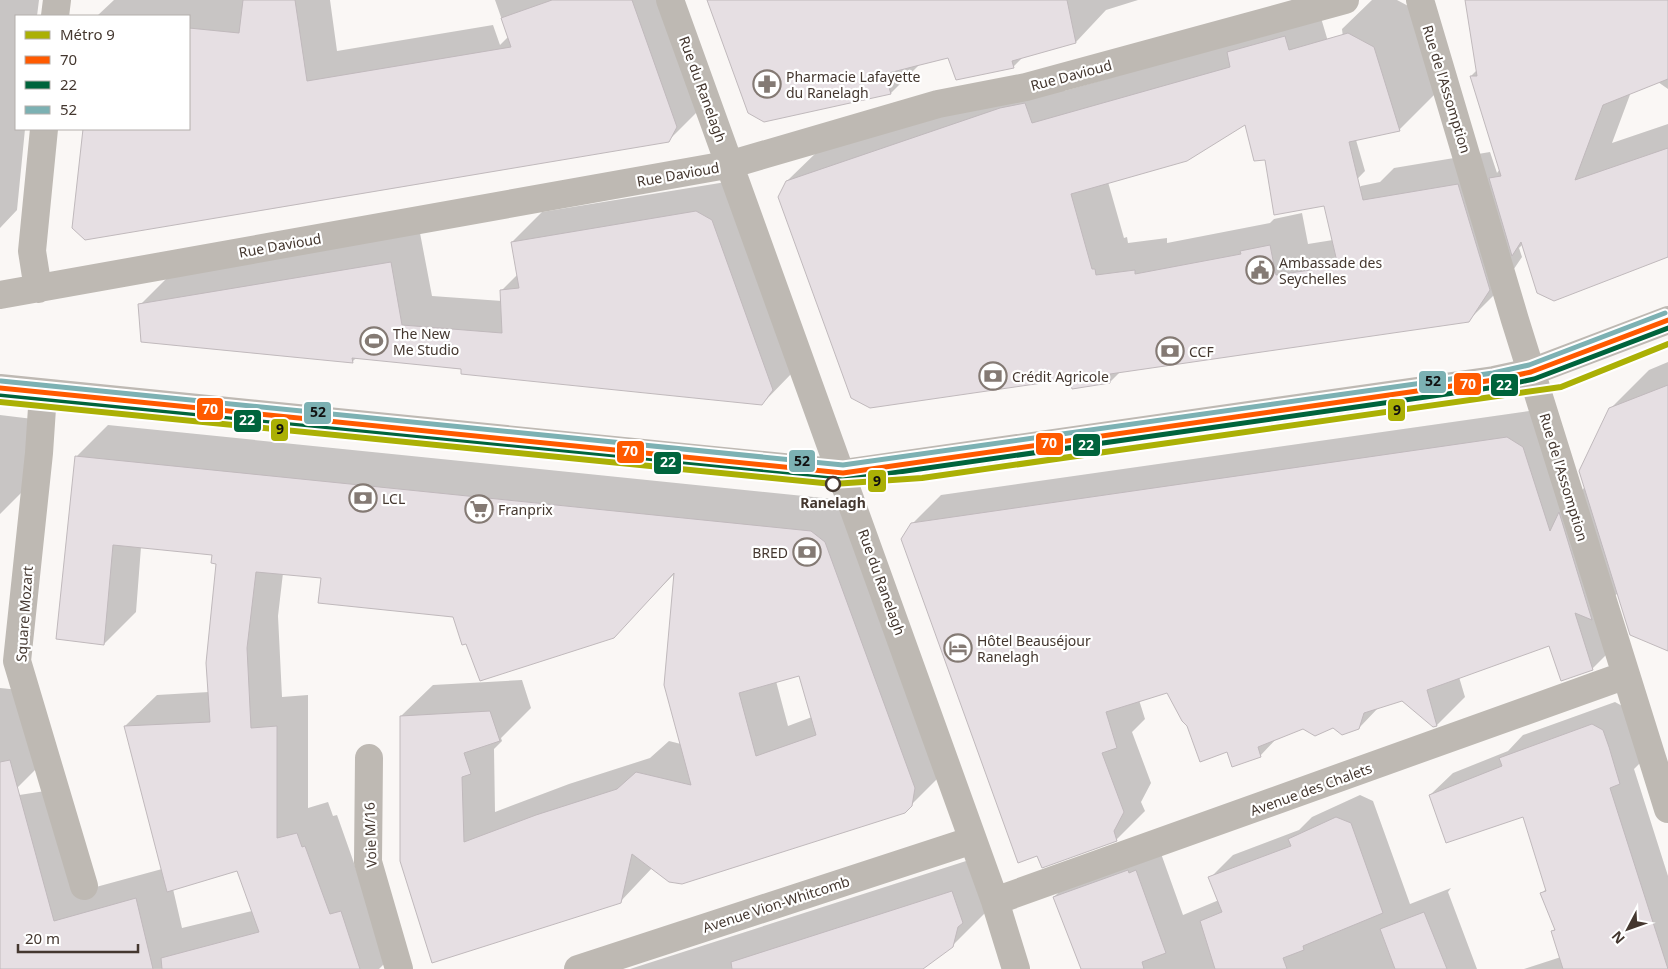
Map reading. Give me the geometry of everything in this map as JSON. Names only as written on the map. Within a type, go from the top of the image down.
[{"type":"street","points":[[55,15],[57,0]]},
{"type":"street","name":"Rue du Ranelagh","points":[[670,0],[732,164],[995,901],[1012,967]]},
{"type":"street","name":"Rue Davioud","points":[[0,295],[732,164],[938,104],[1026,87],[1345,0]]},
{"type":"street","name":"Rue de l'Assomption","points":[[1420,0],[1531,372],[1668,809]]},
{"type":"street","points":[[38,289],[32,251],[44,130]]},
{"type":"street","points":[[0,388],[843,473],[1494,380],[1531,372],[1668,320]]},
{"type":"street","name":"Square Mozart","points":[[43,393],[39,453],[17,661],[84,886]]},
{"type":"street","name":"Avenue des Chalets","points":[[995,901],[1626,675]]},
{"type":"street","name":"Voie M/16","points":[[369,758],[368,862],[398,969]]},
{"type":"street","name":"Avenue Vion-Whitcomb","points":[[578,969],[973,840]]},
{"type":"building","points":[[243,0],[295,0],[307,81],[511,47],[501,18],[552,0],[632,0],[677,127],[669,142],[85,240],[72,228],[83,130],[190,130],[190,28],[239,33]]},
{"type":"building","points":[[707,0],[1067,0],[1076,43],[1012,61],[1014,68],[956,80],[948,58],[916,66],[885,74],[891,94],[764,122],[748,113]]},
{"type":"building","points":[[1465,0],[1668,0],[1668,79],[1603,105],[1575,180],[1668,148],[1668,257],[1554,301],[1537,293],[1521,242],[1512,256],[1489,178],[1501,176],[1470,76],[1477,76]]},
{"type":"building","points":[[1348,33],[1374,47],[1400,131],[1349,142],[1363,200],[1458,184],[1490,290],[1469,322],[1110,374],[1110,383],[1072,389],[1070,379],[870,408],[851,398],[778,197],[786,181],[1000,108],[1025,103],[1032,123],[1230,67],[1227,52],[1285,36],[1289,50]],"holes":[[[1245,125],[1254,161],[1265,160],[1274,215],[1324,206],[1338,266],[1276,275],[1270,245],[1240,251],[1241,254],[1135,274],[1135,270],[1096,275],[1095,269],[1092,269],[1071,194],[1187,161]]]},
{"type":"building","points":[[696,211],[712,220],[773,390],[762,405],[461,374],[461,369],[352,358],[353,363],[141,342],[138,304],[391,262],[402,325],[502,333],[500,290],[519,288],[511,242]]},
{"type":"building","points":[[1668,385],[1668,651],[1630,635],[1579,471],[1609,408]]},
{"type":"building","points":[[1507,437],[1523,447],[1550,531],[1559,512],[1592,620],[1575,613],[1593,670],[1561,681],[1549,646],[1427,690],[1437,726],[1433,727],[1402,701],[1364,713],[1359,729],[1342,735],[1333,728],[1315,736],[1303,729],[1258,747],[1261,757],[1232,767],[1227,752],[1200,762],[1187,726],[1182,721],[1167,693],[1106,712],[1117,748],[1102,753],[1124,812],[1114,831],[1117,841],[1042,868],[1037,856],[1018,863],[901,539],[911,523]]},
{"type":"building","points":[[75,456],[811,531],[825,542],[915,788],[912,806],[905,813],[682,884],[669,882],[632,854],[621,903],[432,963],[400,861],[400,716],[490,711],[500,741],[464,753],[471,774],[462,777],[464,842],[536,815],[617,789],[636,772],[691,785],[664,685],[674,573],[614,638],[480,681],[466,644],[462,645],[453,617],[318,603],[321,578],[256,572],[247,648],[251,728],[277,726],[277,838],[297,833],[302,847],[305,846],[330,914],[341,911],[360,969],[162,969],[161,958],[259,932],[237,871],[167,892],[124,726],[210,722],[206,663],[216,564],[211,563],[212,555],[113,545],[104,645],[56,639]],"holes":[[[799,676],[816,735],[756,756],[739,693]]]},
{"type":"building","points":[[1592,724],[1603,730],[1609,747],[1620,784],[1610,788],[1668,969],[1563,969],[1551,931],[1555,930],[1540,893],[1546,891],[1523,817],[1446,843],[1429,795],[1502,766],[1499,758]]},
{"type":"building","points":[[10,760],[54,921],[136,898],[153,969],[0,969],[0,762]]},
{"type":"building","points":[[1336,817],[1351,823],[1383,913],[1303,946],[1304,950],[1283,958],[1287,969],[1215,969],[1200,921],[1222,912],[1208,877],[1291,846],[1288,839]]},
{"type":"building","points":[[1128,870],[1129,873],[1136,870],[1166,953],[1142,962],[1144,969],[1081,969],[1053,897]]},
{"type":"building","points":[[952,891],[963,923],[958,927],[953,947],[923,969],[732,969],[731,962]]},
{"type":"building","points":[[1424,912],[1447,969],[1395,969],[1380,929]]},
{"type":"metro line","name":"9","points":[[0,402],[833,484],[922,478],[1561,387],[1668,344]]},
{"type":"transit line","name":"52","points":[[1,381],[843,465],[1493,373],[1529,365],[1665,313]]},
{"type":"transit line","name":"70","points":[[0,388],[843,473],[1494,380],[1531,372],[1668,320]]},
{"type":"transit line","name":"22","points":[[0,396],[843,480],[1496,387],[1534,379],[1668,328]]},
{"type":"place","name":"Pharmacie Lafayette du Ranelagh","points":[[767,84]]},
{"type":"place","name":"Ambassade des Seychelles","points":[[1260,270]]},
{"type":"place","name":"The New Me Studio","points":[[374,341]]},
{"type":"place","name":"CCF","points":[[1170,351]]},
{"type":"place","name":"Crédit Agricole","points":[[993,376]]},
{"type":"place","name":"Ranelagh","points":[[833,484]]},
{"type":"place","name":"LCL","points":[[363,498]]},
{"type":"place","name":"Franprix","points":[[479,509]]},
{"type":"place","name":"BRED","points":[[807,552]]},
{"type":"place","name":"Hôtel Beauséjour Ranelagh","points":[[958,648]]}]
